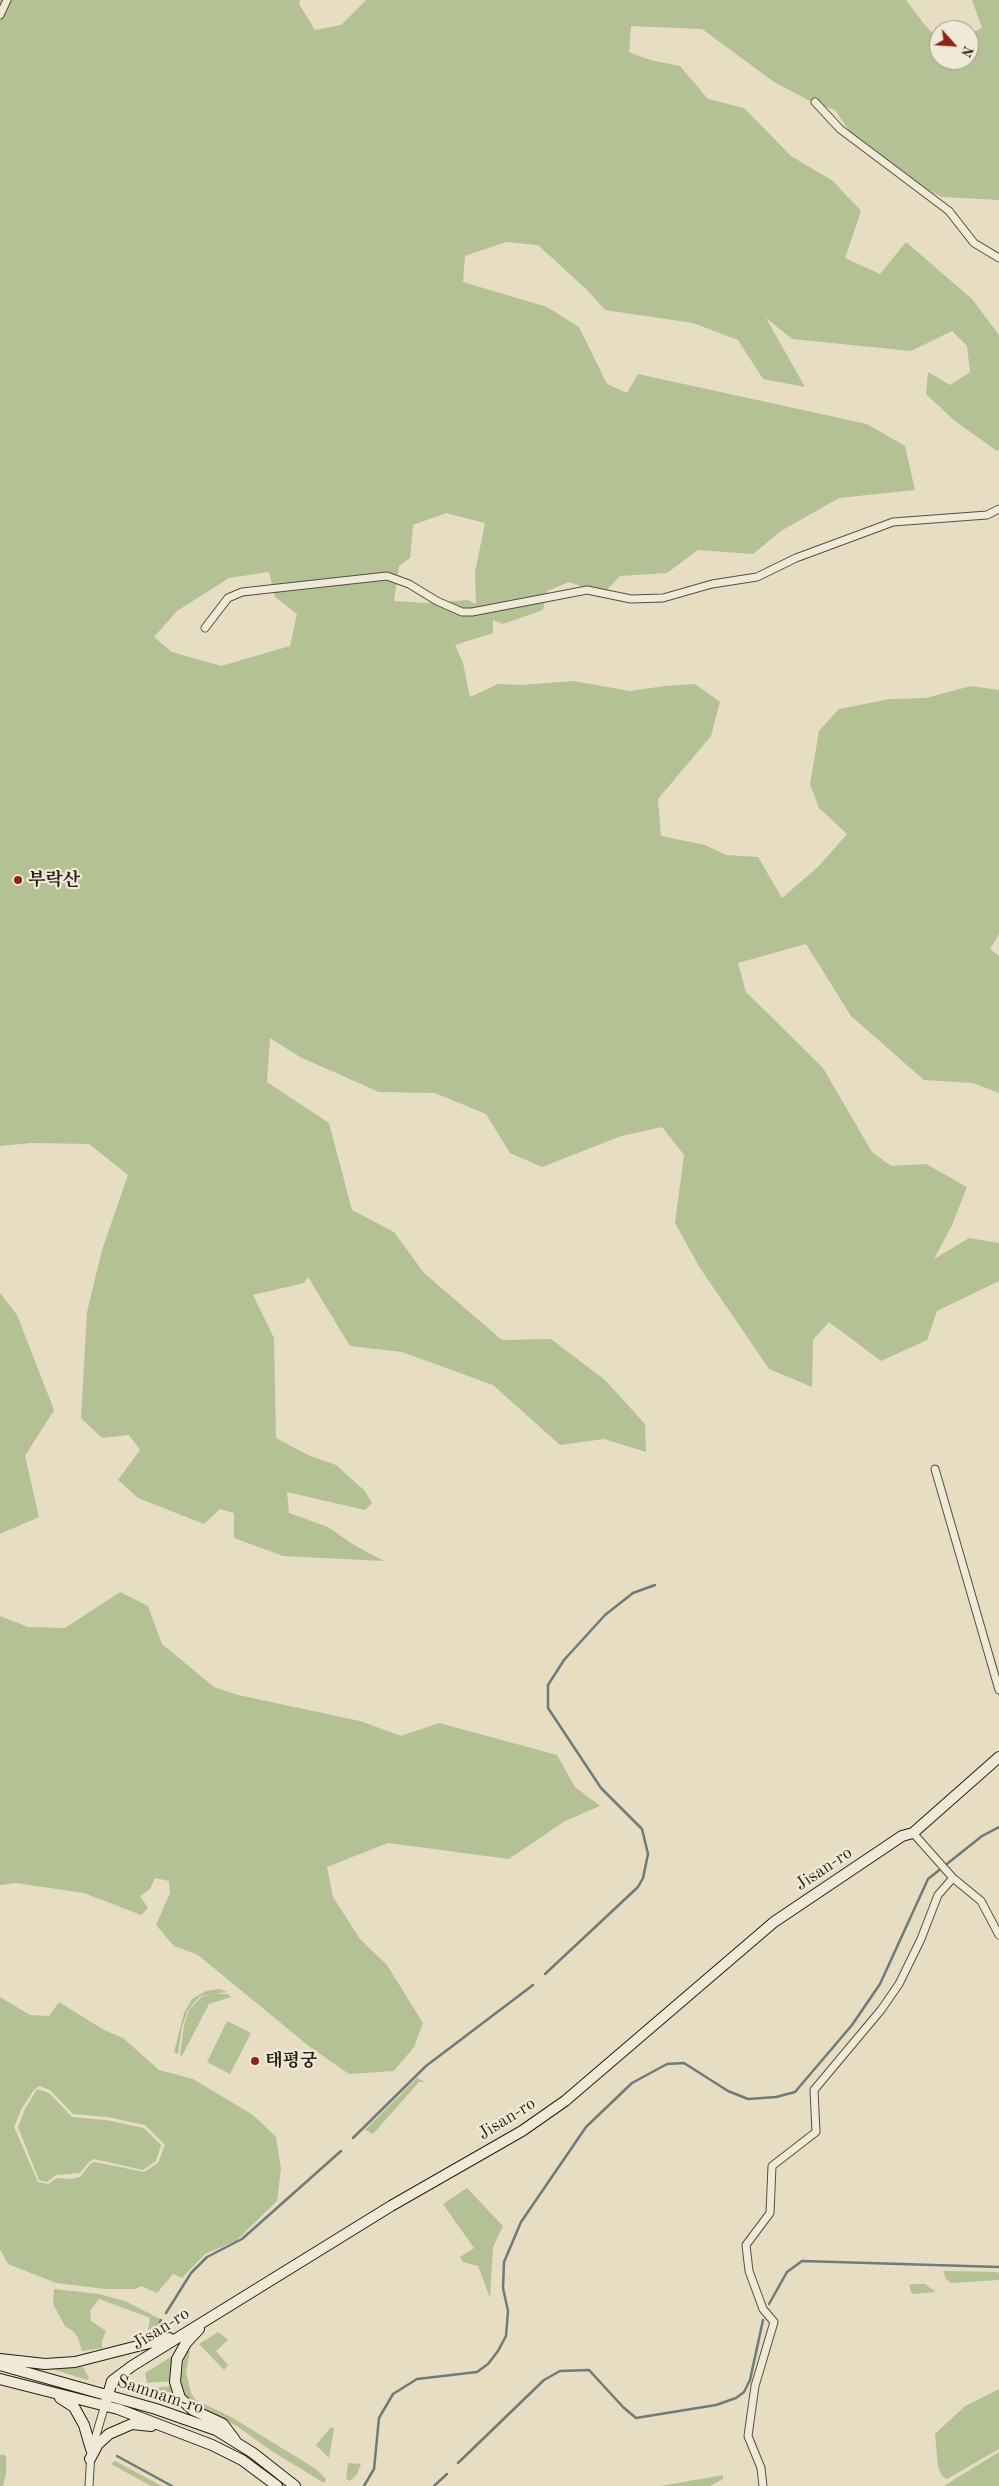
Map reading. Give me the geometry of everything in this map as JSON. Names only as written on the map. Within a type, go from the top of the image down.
[{"type":"main road","name":"Jisan-ro","points":[[106,2400],[112,2381],[132,2366],[391,2206],[522,2131],[565,2101],[774,1922],[902,1836],[913,1833],[999,1757]]},
{"type":"main road","points":[[206,2320],[186,2343],[177,2359],[175,2382],[180,2398],[194,2410],[224,2424],[238,2444]]},
{"type":"main road","points":[[0,2359],[44,2364],[76,2362],[182,2335]]},
{"type":"main road","name":"Samnam-ro","points":[[0,2365],[106,2400],[216,2430],[295,2486]]},
{"type":"main road","name":"Samnam-ro","points":[[0,2378],[53,2393],[106,2400],[212,2445],[242,2460],[277,2486]]},
{"type":"main road","points":[[53,2393],[74,2407],[84,2425],[91,2454]]},
{"type":"main road","points":[[91,2454],[109,2434],[132,2424],[173,2430]]},
{"type":"street","points":[[0,15],[7,0]]},
{"type":"street","points":[[815,102],[840,129],[949,211],[974,243],[999,258]]},
{"type":"street","points":[[205,628],[228,598],[242,592],[387,576],[409,584],[437,601],[462,612],[587,590],[631,599],[664,598],[712,584],[757,577],[796,558],[893,522],[987,515],[999,510]]},
{"type":"street","points":[[935,1470],[999,1690]]},
{"type":"street","points":[[913,1833],[953,1878],[982,1901],[999,1935]]},
{"type":"street","points":[[763,2486],[764,2479],[761,2468],[748,2436],[755,2386],[774,2322],[763,2309],[749,2271],[746,2245],[770,2213],[772,2166],[816,2132],[814,2090],[881,2010],[899,1984],[921,1939],[938,1895],[953,1878]]},
{"type":"street","points":[[89,2486],[91,2454],[106,2400]]},
{"type":"green space","points":[[0,0],[300,0],[299,4],[315,30],[341,25],[366,0],[906,0],[929,29],[929,70],[979,70],[979,29],[982,28],[972,0],[999,0],[999,200],[942,197],[924,188],[850,132],[835,110],[810,101],[774,82],[702,29],[631,26],[629,52],[650,60],[680,66],[708,99],[744,108],[791,156],[833,181],[861,211],[845,258],[880,274],[906,242],[972,299],[999,335],[999,449],[997,451],[955,421],[926,394],[928,372],[950,385],[970,372],[967,346],[952,331],[911,351],[792,339],[766,318],[805,387],[763,379],[738,340],[693,323],[605,310],[588,291],[538,245],[506,242],[465,256],[463,282],[547,307],[579,327],[607,384],[627,393],[638,374],[867,424],[905,446],[915,490],[839,498],[781,531],[753,554],[698,550],[667,573],[620,576],[603,594],[569,582],[547,591],[543,610],[503,624],[493,620],[493,633],[455,645],[463,663],[470,697],[498,684],[522,685],[573,681],[630,691],[695,684],[720,702],[711,736],[658,799],[661,836],[705,845],[726,855],[758,857],[782,898],[818,867],[847,834],[819,808],[810,784],[819,731],[839,709],[890,699],[926,698],[971,686],[999,690],[999,934],[990,949],[999,956],[999,1093],[973,1083],[924,1080],[851,1016],[806,944],[738,963],[746,992],[823,1068],[872,1152],[891,1166],[926,1164],[967,1187],[952,1225],[934,1259],[969,1238],[999,1243],[999,1281],[937,1311],[927,1340],[881,1361],[829,1322],[813,1340],[812,1387],[769,1369],[700,1268],[675,1223],[684,1155],[662,1127],[621,1136],[542,1167],[510,1153],[486,1114],[435,1093],[379,1092],[300,1057],[270,1038],[267,1082],[329,1123],[352,1210],[394,1232],[424,1273],[502,1340],[551,1339],[605,1380],[645,1424],[646,1452],[604,1439],[560,1445],[493,1385],[402,1352],[350,1346],[308,1277],[304,1283],[253,1295],[274,1338],[276,1438],[308,1455],[336,1465],[365,1491],[372,1503],[365,1510],[287,1492],[289,1513],[328,1527],[354,1545],[384,1561],[283,1556],[234,1538],[234,1513],[220,1509],[204,1524],[138,1498],[118,1480],[140,1450],[129,1435],[102,1438],[81,1418],[87,1312],[102,1250],[128,1175],[89,1144],[32,1143],[0,1146]],"holes":[[[446,513],[485,523],[475,572],[476,604],[468,600],[427,603],[394,601],[399,566],[410,558],[413,525]],[[269,572],[275,597],[297,614],[290,646],[221,666],[172,652],[154,637],[177,611],[229,578]]]},
{"type":"green space","points":[[0,1293],[17,1315],[54,1410],[25,1456],[39,1517],[0,1534]]},
{"type":"green space","points":[[120,1592],[148,1606],[162,1644],[214,1687],[238,1695],[360,1721],[401,1736],[439,1723],[557,1755],[575,1787],[600,1806],[565,1821],[509,1859],[388,1843],[327,1867],[333,1897],[360,1939],[387,1965],[423,2023],[414,2047],[394,2071],[349,2074],[310,2047],[198,1955],[174,1946],[156,1925],[170,1893],[169,1881],[155,1878],[150,1889],[140,1896],[148,1908],[141,1915],[84,1893],[16,1883],[0,1885],[0,1616],[28,1627],[65,1628]]},
{"type":"green space","points":[[220,1989],[227,1992],[215,1994],[228,1994],[231,1997],[209,2004],[182,2056],[180,2055],[184,2025],[189,2010],[201,1997],[209,1995],[200,1996],[188,2010],[182,2027],[178,2054],[174,2052],[184,2013],[192,1999],[206,1991]]},
{"type":"green space","points":[[0,1997],[30,2015],[49,2016],[59,2002],[104,2030],[123,2038],[159,2070],[193,2079],[253,2115],[276,2137],[281,2169],[277,2201],[236,2241],[205,2254],[182,2278],[173,2274],[157,2293],[141,2286],[136,2289],[105,2289],[56,2283],[8,2264],[0,2249]],"holes":[[[39,2086],[50,2090],[73,2114],[107,2117],[145,2125],[165,2145],[158,2163],[144,2172],[95,2162],[91,2163],[80,2177],[71,2179],[57,2178],[48,2184],[38,2182],[14,2127],[22,2108],[34,2090]]]},
{"type":"green space","points":[[227,2021],[251,2033],[230,2074],[207,2062]]},
{"type":"green space","points":[[417,2078],[425,2082],[419,2082],[373,2134],[365,2130]]},
{"type":"green space","points":[[37,2089],[49,2093],[72,2117],[106,2120],[144,2128],[161,2145],[156,2161],[143,2170],[94,2159],[80,2173],[56,2175],[47,2182],[39,2180],[18,2127],[25,2109]]},
{"type":"green space","points":[[467,2188],[503,2226],[493,2247],[490,2298],[478,2266],[463,2262],[460,2257],[474,2248],[443,2204]]},
{"type":"green space","points":[[943,2271],[997,2272],[999,2273],[999,2280],[951,2283],[946,2279]]},
{"type":"green space","points":[[925,2284],[936,2292],[912,2294],[909,2285]]},
{"type":"green space","points":[[54,2289],[99,2294],[125,2301],[162,2320],[163,2324],[148,2331],[150,2318],[99,2299],[90,2311],[91,2321],[106,2331],[102,2341],[102,2348],[82,2351],[78,2338],[74,2332],[65,2326],[53,2304]]},
{"type":"green space","points":[[218,2332],[228,2340],[216,2351],[228,2365],[224,2370],[199,2344]]},
{"type":"green space","points":[[190,2351],[186,2372],[191,2393],[196,2400],[233,2418],[316,2469],[326,2479],[324,2483],[270,2450],[237,2426],[191,2402],[184,2393],[181,2380],[184,2358],[187,2352]]},
{"type":"green space","points":[[174,2355],[172,2381],[147,2383],[145,2373]]},
{"type":"green space","points":[[83,2367],[89,2378],[87,2380],[52,2369]]},
{"type":"green space","points":[[172,2386],[179,2403],[149,2395],[147,2389]]},
{"type":"green space","points":[[999,2389],[999,2449],[947,2479],[942,2476],[938,2467],[935,2434],[965,2406]]},
{"type":"green space","points":[[331,2427],[334,2429],[329,2458],[316,2445]]},
{"type":"green space","points":[[999,2452],[999,2486],[944,2486],[947,2484]]},
{"type":"green space","points":[[2,2454],[6,2456],[6,2474],[3,2486],[0,2486],[0,2456]]},
{"type":"green space","points":[[115,2461],[162,2486],[151,2486],[111,2464]]},
{"type":"green space","points":[[348,2463],[361,2464],[357,2474],[350,2481],[346,2479]]},
{"type":"green space","points":[[723,2475],[723,2479],[710,2486],[661,2486]]},
{"type":"waterway","points":[[545,1974],[638,1887],[643,1878],[648,1854],[642,1829],[601,1788],[548,1708],[548,1685],[564,1660],[605,1615],[633,1593],[655,1585]]},
{"type":"waterway","points":[[364,2486],[374,2469],[379,2418],[393,2394],[417,2379],[477,2372],[488,2364],[498,2351],[506,2336],[508,2311],[503,2288],[504,2262],[521,2222],[586,2127],[632,2083],[667,2064],[684,2063],[728,2091],[748,2099],[776,2097],[795,2092],[852,2025],[880,1984],[928,1879],[982,1836],[999,1827]]},
{"type":"waterway","points":[[353,2138],[426,2066],[533,1985]]},
{"type":"waterway","points":[[166,2313],[191,2273],[207,2257],[242,2239],[341,2151]]},
{"type":"waterway","points":[[769,2304],[787,2272],[802,2261],[999,2267]]},
{"type":"waterway","points":[[157,2328],[161,2320]]},
{"type":"waterway","points":[[458,2463],[544,2380],[560,2371],[589,2370],[623,2407],[636,2418],[716,2405],[736,2398],[744,2392],[750,2380],[763,2320]]},
{"type":"waterway","points":[[117,2456],[172,2486]]},
{"type":"waterway","points":[[434,2486],[447,2474]]},
{"type":"place","name":"부락산","points":[[18,880]]},
{"type":"place","name":"태평궁","points":[[255,2061]]}]
